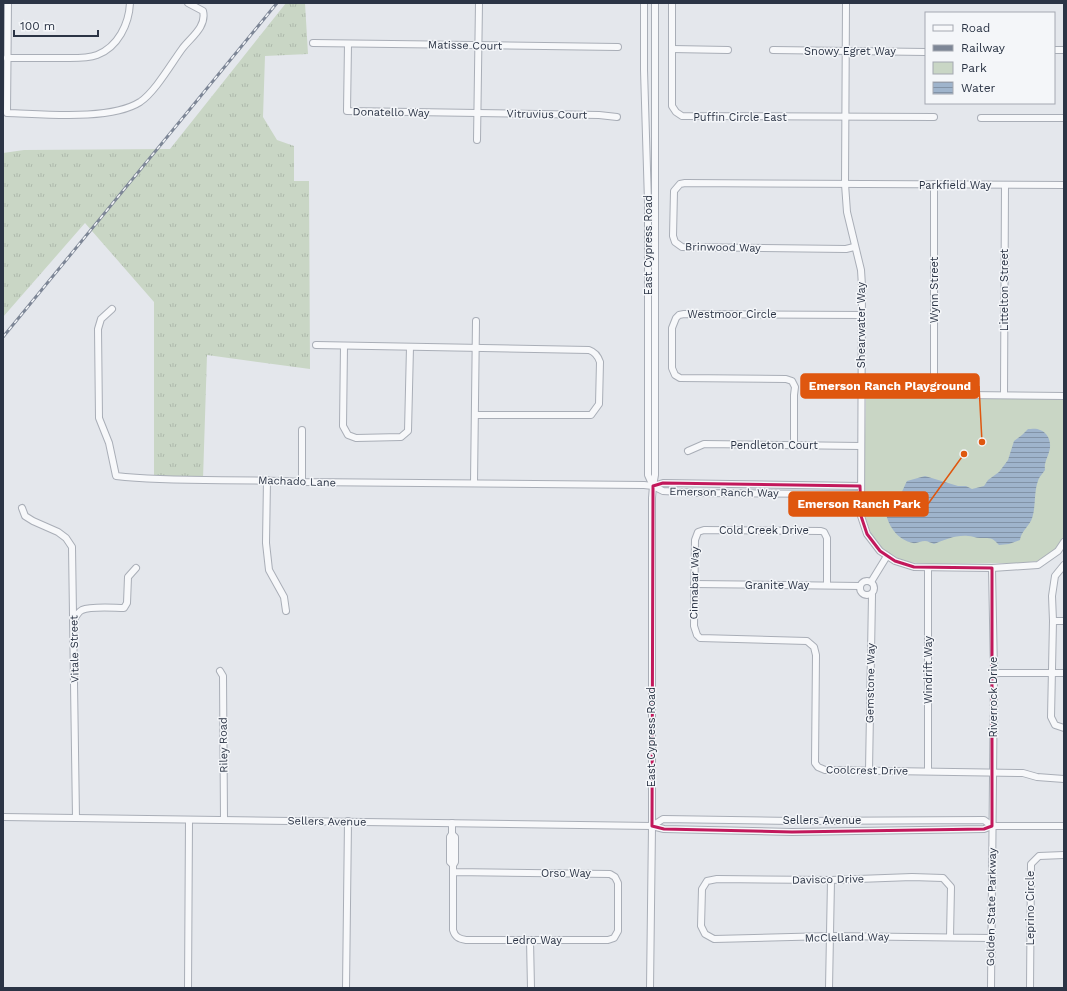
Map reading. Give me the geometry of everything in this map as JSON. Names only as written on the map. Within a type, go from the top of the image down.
[{"type":"street","points":[[8,3],[5,13],[7,113],[99,113],[116,111],[140,101],[157,85],[203,24],[205,18],[203,11],[188,3]]},
{"type":"street","points":[[7,58],[81,58],[97,55],[112,46],[123,31],[130,11],[130,3]]},
{"type":"street","points":[[477,140],[479,3]]},
{"type":"street","name":"East Cypress Road","points":[[644,3],[644,70],[648,202],[648,475],[653,486]]},
{"type":"street","name":"East Cypress Road","points":[[650,988],[653,486],[655,474],[655,3]]},
{"type":"street","name":"Puffin Circle East","points":[[672,3],[672,106],[676,112],[682,116],[934,117]]},
{"type":"street","name":"Shearwater Way","points":[[846,3],[846,212],[861,270],[862,315],[860,494],[861,516],[867,534],[880,551],[895,561],[914,567],[928,568],[992,568],[1038,565],[1058,551],[1064,542]]},
{"type":"street","name":"Matisse Court","points":[[313,43],[618,47]]},
{"type":"street","name":"Donatello Way","points":[[348,44],[347,111],[477,113]]},
{"type":"street","points":[[672,49],[728,50]]},
{"type":"street","name":"Snowy Egret Way","points":[[773,50],[925,52]]},
{"type":"street","name":"Vitruvius Court","points":[[477,113],[599,115],[617,117]]},
{"type":"street","points":[[981,118],[1064,118]]},
{"type":"street","name":"Brinwood Way","points":[[845,184],[680,184],[674,191],[673,196],[673,236],[677,245],[686,248],[846,249],[854,247]]},
{"type":"street","name":"Parkfield Way","points":[[845,184],[1064,185]]},
{"type":"street","name":"Wynn Street","points":[[934,184],[934,395]]},
{"type":"street","name":"Littelton Street","points":[[1004,395],[1005,185]]},
{"type":"street","name":"Machado Lane","points":[[112,309],[101,319],[98,329],[99,418],[109,443],[116,476],[138,478],[302,482],[644,484],[653,486]]},
{"type":"street","name":"Westmoor Circle","points":[[794,445],[795,387],[792,381],[786,379],[680,378],[675,375],[672,368],[673,322],[679,315],[684,314],[862,315]]},
{"type":"street","points":[[474,483],[476,321]]},
{"type":"street","points":[[316,345],[589,350],[594,352],[600,362],[599,404],[591,415],[474,415]]},
{"type":"street","points":[[344,346],[343,426],[348,435],[356,438],[401,437],[408,431],[410,347]]},
{"type":"street","points":[[861,394],[1064,396]]},
{"type":"street","points":[[302,430],[302,482]]},
{"type":"street","name":"Pendleton Court","points":[[688,451],[704,444],[861,446]]},
{"type":"street","points":[[267,480],[266,543],[269,570],[284,597],[286,611]]},
{"type":"street","name":"Emerson Ranch Way","points":[[653,486],[663,483],[860,486]]},
{"type":"street","name":"Emerson Ranch Way","points":[[653,486],[663,491],[698,493],[860,494]]},
{"type":"street","name":"Vitale Street","points":[[22,508],[25,516],[58,532],[66,538],[72,547],[76,818]]},
{"type":"street","name":"Cold Creek Drive","points":[[698,532],[704,530],[824,532],[827,538],[828,585]]},
{"type":"street","name":"Cinnabar Way","points":[[697,635],[694,626],[694,584],[695,540],[698,532]]},
{"type":"street","points":[[871,582],[887,556]]},
{"type":"street","points":[[1064,566],[1055,576],[1052,596],[1053,621],[1051,717],[1055,725],[1064,728]]},
{"type":"street","points":[[74,621],[77,614],[82,610],[92,608],[124,608],[127,603],[128,578],[136,568]]},
{"type":"street","name":"Windrift Way","points":[[928,568],[928,771]]},
{"type":"street","name":"Riverrock Drive","points":[[992,568],[994,674],[992,826]]},
{"type":"street","points":[[866,581],[871,582],[875,588],[872,594],[867,596],[860,590],[860,586],[866,581]]},
{"type":"street","name":"Granite Way","points":[[694,584],[860,586]]},
{"type":"street","name":"Gemstone Way","points":[[869,771],[872,594]]},
{"type":"street","points":[[1053,621],[1064,621]]},
{"type":"street","name":"Coolcrest Drive","points":[[697,635],[704,639],[807,641],[814,647],[816,655],[815,763],[822,770],[1023,773],[1037,777],[1064,779]]},
{"type":"street","name":"Riley Road","points":[[220,672],[223,676],[224,819]]},
{"type":"street","points":[[994,674],[1064,673]]},
{"type":"street","name":"Sellers Avenue","points":[[3,817],[652,826],[664,829],[792,832],[984,829],[992,826],[1064,826]]},
{"type":"street","name":"Sellers Avenue","points":[[652,826],[663,819],[792,821],[984,820],[992,826]]},
{"type":"street","points":[[188,988],[189,820]]},
{"type":"street","points":[[346,988],[348,821]]},
{"type":"street","points":[[452,823],[452,834],[450,837],[450,862],[453,865],[453,872]]},
{"type":"street","name":"Golden State Parkway","points":[[991,988],[992,826]]},
{"type":"street","name":"Leprino Circle","points":[[1030,988],[1030,864],[1039,856],[1064,855]]},
{"type":"street","name":"Ledro Way","points":[[453,872],[453,930],[455,935],[460,939],[608,940],[614,938]]},
{"type":"street","name":"Orso Way","points":[[453,872],[610,874],[615,877],[618,882],[618,931],[614,938]]},
{"type":"street","name":"Davisco Drive","points":[[705,934],[701,926],[702,889],[707,881],[717,879],[831,880],[912,877],[944,878],[951,887],[950,936]]},
{"type":"street","points":[[829,988],[831,880]]},
{"type":"street","name":"McClelland Way","points":[[705,934],[714,939],[830,936],[950,936],[991,938]]},
{"type":"street","points":[[530,940],[531,988]]},
{"type":"highlighted area","points":[[663,483],[860,486],[861,516],[867,534],[880,551],[895,561],[914,567],[992,568],[992,826],[984,829],[792,832],[664,829],[652,826],[653,486]]},
{"type":"green space","points":[[286,3],[305,3],[308,54],[265,56],[263,117],[277,140],[294,146],[294,181],[309,181],[310,369],[207,355],[203,479],[154,481],[154,302],[85,223],[3,317],[3,153],[24,150],[170,149]]},
{"type":"green space","points":[[866,398],[1064,398],[1064,536],[1055,550],[1037,561],[1020,563],[929,564],[906,562],[885,552],[871,534],[863,511]]},
{"type":"water","points":[[1028,429],[1043,431],[1048,436],[1050,446],[1045,463],[1045,470],[1039,478],[1037,486],[1033,515],[1029,524],[1022,533],[1020,540],[1009,544],[999,545],[991,538],[959,536],[934,544],[925,541],[914,543],[899,536],[889,524],[886,514],[888,511],[898,507],[901,501],[898,497],[907,481],[925,476],[958,486],[966,486],[972,489],[984,486],[988,480],[999,472],[1008,460],[1014,441]]},
{"type":"railway","points":[[3,337],[277,3]]},
{"type":"place","name":"Emerson Ranch Playground","points":[[982,442]]},
{"type":"place","name":"Emerson Ranch Park","points":[[964,454]]}]
